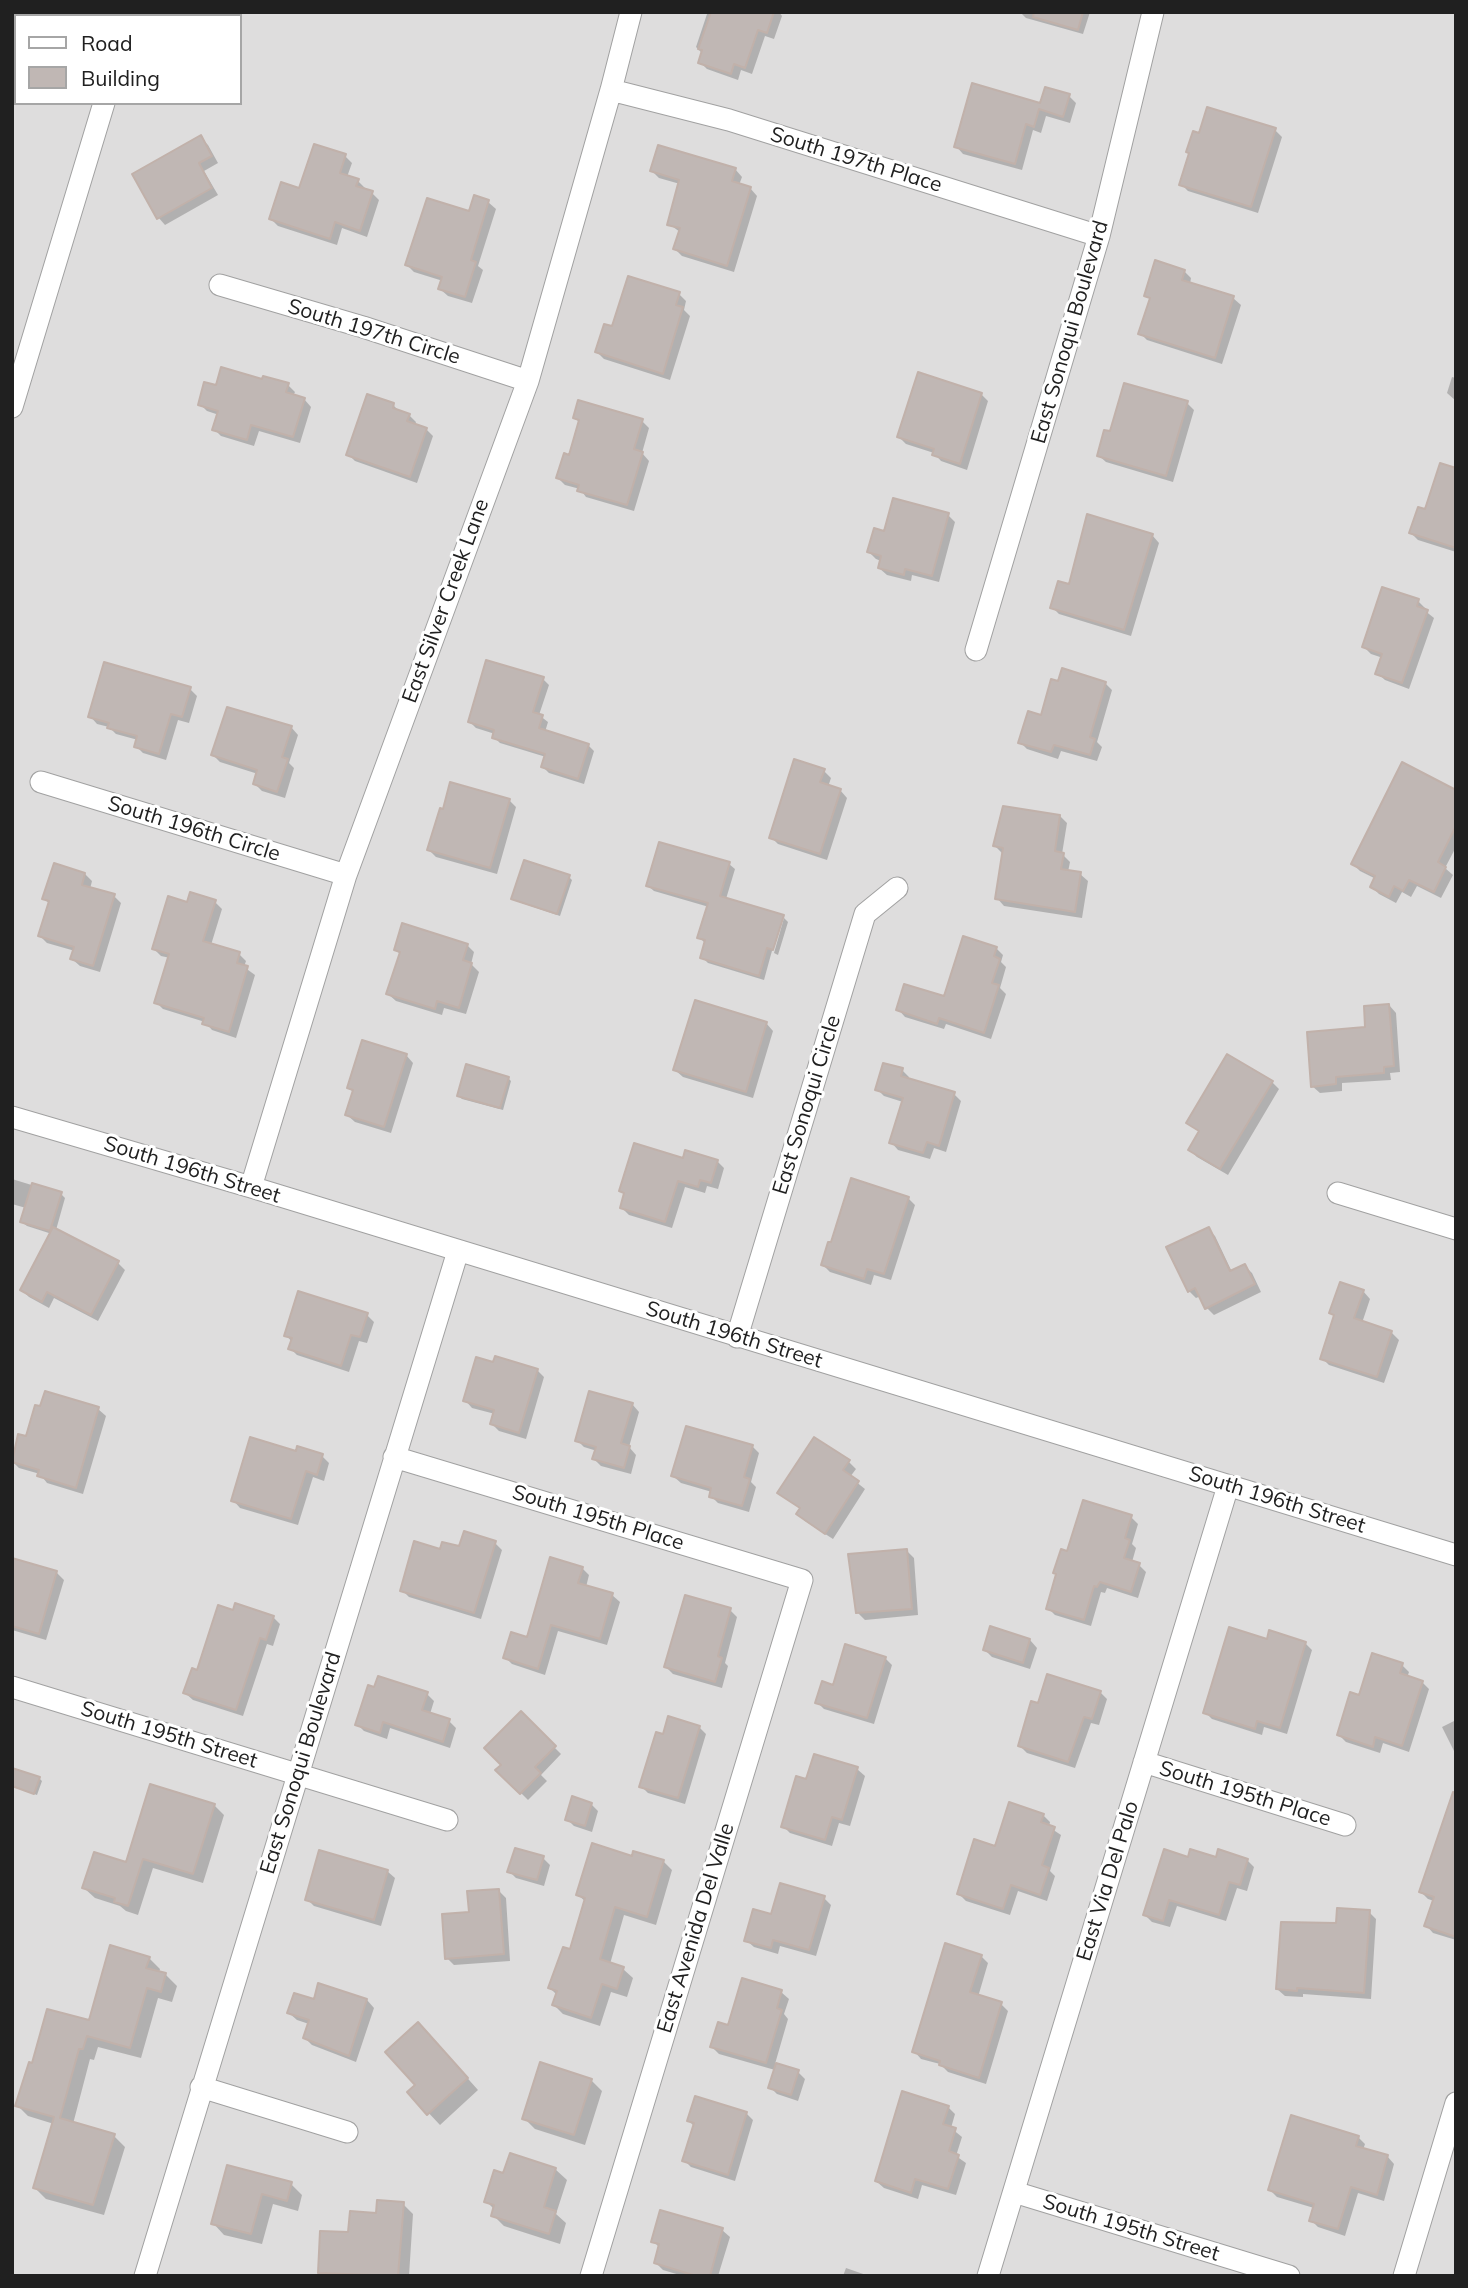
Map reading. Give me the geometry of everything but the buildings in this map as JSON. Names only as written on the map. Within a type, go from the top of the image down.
[{"type":"street","name":"East Silver Creek Lane","points":[[251,1187],[346,875],[528,381],[631,12]]},
{"type":"street","name":"East Sonoqui Boulevard","points":[[976,650],[1099,236],[1153,12]]},
{"type":"street","name":"South 197th Place","points":[[611,90],[729,120],[1099,236]]},
{"type":"street","points":[[12,407],[103,105]]},
{"type":"street","name":"South 197th Circle","points":[[220,285],[363,327],[528,381]]},
{"type":"street","name":"South 196th Circle","points":[[41,782],[346,875]]},
{"type":"street","name":"East Sonoqui Circle","points":[[737,1336],[864,914],[897,888]]},
{"type":"street","name":"South 196th Street","points":[[12,1116],[1456,1555]]},
{"type":"street","points":[[1338,1193],[1456,1229]]},
{"type":"street","name":"East Sonoqui Boulevard","points":[[145,2276],[458,1251]]},
{"type":"street","name":"South 195th Place","points":[[394,1457],[802,1580]]},
{"type":"street","name":"East Via Del Palo","points":[[988,2276],[1228,1486]]},
{"type":"street","name":"East Avenida Del Valle","points":[[591,2276],[802,1580]]},
{"type":"street","name":"South 195th Street","points":[[12,1687],[447,1820]]},
{"type":"street","name":"South 195th Place","points":[[1144,1762],[1346,1825]]},
{"type":"street","points":[[201,2087],[347,2132]]},
{"type":"street","points":[[1404,2276],[1456,2103]]},
{"type":"street","name":"South 195th Street","points":[[1014,2192],[1289,2276]]},
{"type":"shaded area","points":[[12,12],[1456,12],[1456,2276],[12,2276]]}]
